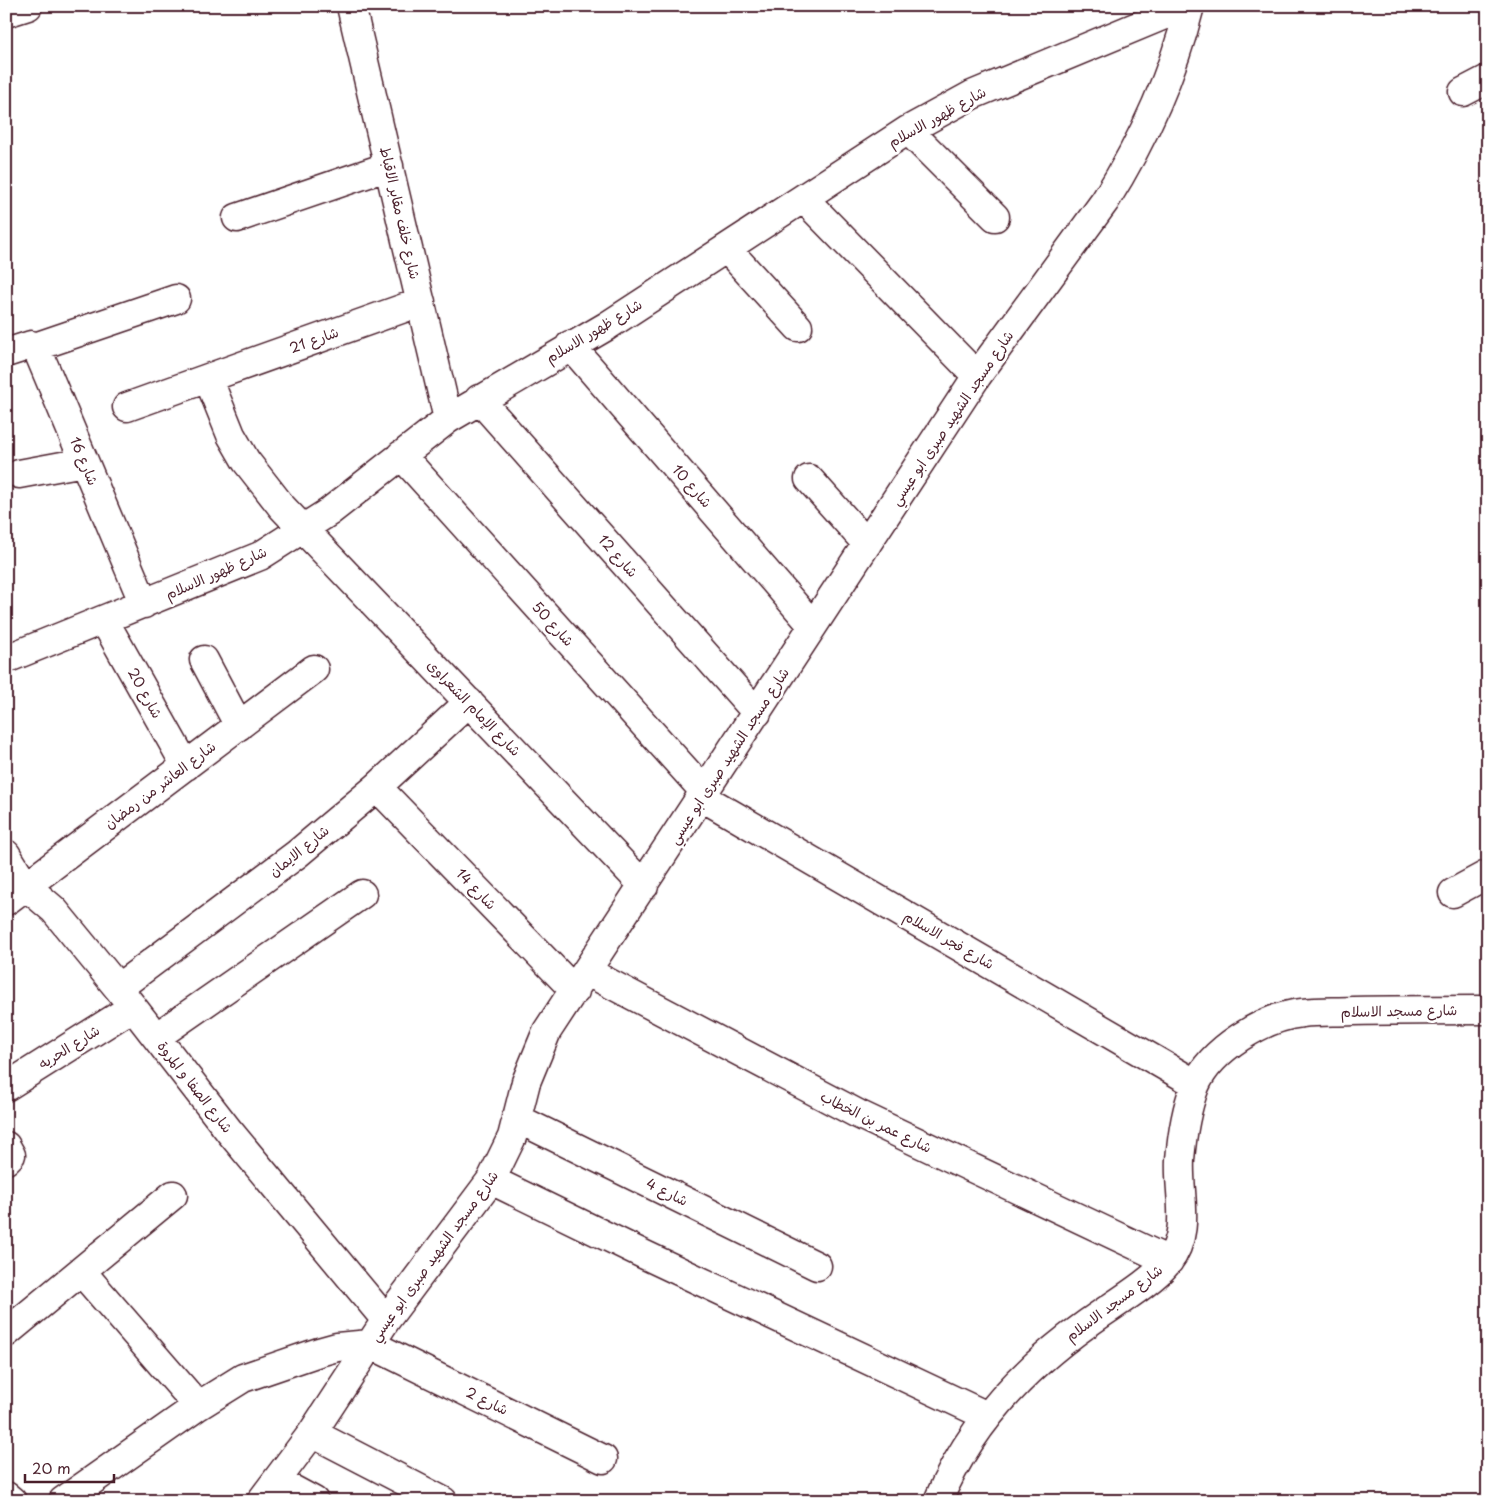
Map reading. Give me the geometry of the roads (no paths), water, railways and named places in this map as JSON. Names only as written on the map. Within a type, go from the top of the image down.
[{"type":"street","points":[[6,14],[28,6]]},
{"type":"street","name":"شارع خلف مقابر الاقباط","points":[[351,6],[448,419]]},
{"type":"street","name":"شارع مسجد الشهيد صبرى ابو عيسي","points":[[269,1491],[312,1433],[386,1320],[492,1180],[506,1152],[537,1053],[547,1031],[582,981],[977,376],[1124,172],[1152,117],[1170,75],[1190,6]]},
{"type":"street","name":"شارع ظهور الاسلام","points":[[6,659],[260,556],[329,512],[448,419],[570,345],[607,326],[908,130],[972,95],[1167,10]]},
{"type":"street","points":[[1463,92],[1488,80]]},
{"type":"street","points":[[908,130],[995,216]]},
{"type":"street","points":[[237,218],[389,166]]},
{"type":"street","points":[[804,199],[977,376]]},
{"type":"street","points":[[727,249],[798,327]]},
{"type":"street","points":[[6,353],[31,346],[35,347],[176,299]]},
{"type":"street","name":"شارع 21","points":[[127,407],[421,302]]},
{"type":"street","name":"شارع 10","points":[[570,345],[813,626]]},
{"type":"street","name":"شارع 16","points":[[35,347],[144,604]]},
{"type":"street","name":"شارع الإمام الشعراوى","points":[[208,378],[231,435],[263,485],[644,886]]},
{"type":"street","name":"شارع 12","points":[[479,399],[757,713]]},
{"type":"street","name":"شارع 50","points":[[401,455],[704,794]]},
{"type":"street","points":[[19,474],[84,462]]},
{"type":"street","points":[[809,479],[867,544]]},
{"type":"street","name":"شارع 20","points":[[104,620],[186,766]]},
{"type":"street","points":[[204,660],[239,726]]},
{"type":"street","name":"شارع العاشر من رمضان","points":[[16,894],[314,669]]},
{"type":"street","name":"شارع الايمان","points":[[125,997],[377,787],[468,702]]},
{"type":"street","name":"شارع 14","points":[[377,787],[582,981]]},
{"type":"street","name":"شارع فجر الاسلام","points":[[704,794],[1196,1084]]},
{"type":"street","name":"شارع الصفا و المروة","points":[[6,854],[16,894],[54,910],[125,997],[228,1131],[386,1320]]},
{"type":"street","points":[[1453,894],[1488,874]]},
{"type":"street","points":[[156,1037],[362,894]]},
{"type":"street","name":"شارع عمر بن الخطاب","points":[[582,981],[1169,1261]]},
{"type":"street","name":"شارع الحريه","points":[[6,1087],[125,997]]},
{"type":"street","name":"شارع مسجد الاسلام","points":[[938,1501],[947,1480],[987,1416],[1012,1386],[1070,1336],[1160,1270],[1176,1250],[1183,1226],[1180,1170],[1187,1112],[1196,1084],[1216,1057],[1241,1036],[1270,1021],[1302,1013],[1488,1010]]},
{"type":"street","name":"شارع 4","points":[[516,1118],[817,1266]]},
{"type":"street","points":[[6,1146],[11,1155],[6,1160]]},
{"type":"street","points":[[492,1180],[644,1256],[987,1416]]},
{"type":"street","points":[[6,1333],[172,1195]]},
{"type":"street","points":[[81,1270],[198,1406]]},
{"type":"street","points":[[63,1501],[198,1406],[243,1378],[337,1347],[370,1344]]},
{"type":"street","name":"شارع 2","points":[[370,1344],[604,1459]]},
{"type":"street","points":[[312,1433],[443,1501]]},
{"type":"street","points":[[269,1491],[314,1501]]},
{"type":"street","points":[[6,1496],[12,1501]]}]
